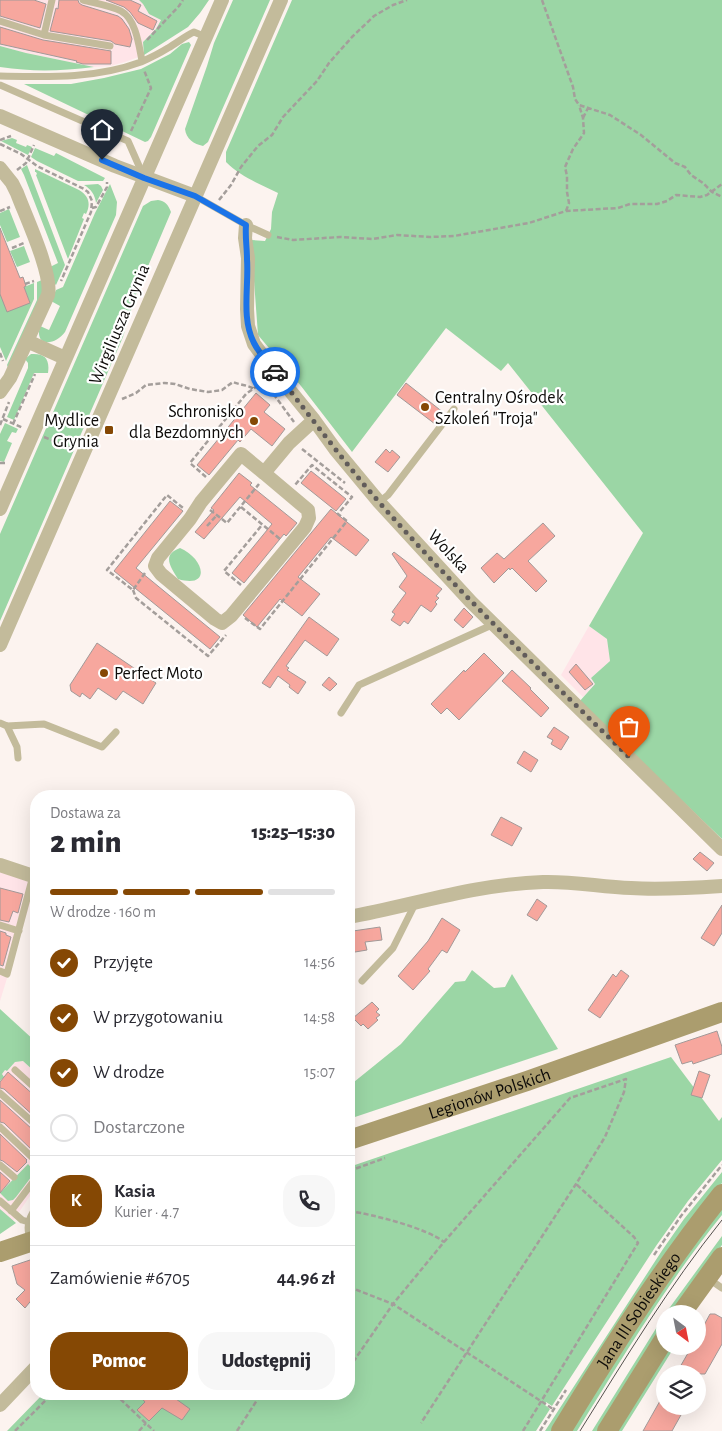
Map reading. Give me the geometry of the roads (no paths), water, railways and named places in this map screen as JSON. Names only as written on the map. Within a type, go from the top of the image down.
[{"type":"main road","name":"Legionów Polskich","points":[[355,1138],[628,1046],[722,1012]]},
{"type":"main road","name":"Jana III Sobieskiego","points":[[561,1431],[658,1279],[722,1194]]},
{"type":"main road","points":[[0,1252],[30,1233]]},
{"type":"main road","points":[[691,1305],[714,1283],[722,1257]]},
{"type":"main road","points":[[607,1431],[656,1352]]},
{"type":"street","name":"Wirgiliusza Grynia","points":[[0,646],[281,0]]},
{"type":"street","name":"Wirgiliusza Grynia","points":[[0,509],[222,1]]},
{"type":"street","points":[[0,116],[144,178],[195,196]]},
{"type":"street","points":[[0,168],[17,193],[45,267],[49,290],[10,378],[0,392]]},
{"type":"street","name":"Wolska","points":[[246,225],[248,326],[254,344],[274,371],[379,502],[471,602],[722,849]]},
{"type":"street","points":[[27,341],[65,358]]},
{"type":"street","points":[[265,474],[289,443],[314,420]]},
{"type":"street","points":[[241,454],[265,474],[308,510],[309,518],[305,526],[250,593],[228,619],[222,623],[161,574],[155,566],[158,558],[194,514],[201,502],[241,454]]},
{"type":"street","points":[[0,865],[30,875]]},
{"type":"street","points":[[355,916],[477,888],[542,882],[568,882],[630,888],[680,889],[722,886]]},
{"type":"street","points":[[0,1405],[30,1373]]},
{"type":"lane","points":[[44,34],[52,0]]},
{"type":"lane","points":[[83,0],[122,12],[136,32],[142,61]]},
{"type":"lane","points":[[0,22],[44,34],[110,46]]},
{"type":"lane","points":[[0,76],[51,78],[109,72],[142,61],[169,48],[194,32],[207,37]]},
{"type":"lane","points":[[0,84],[128,141],[144,178]]},
{"type":"lane","points":[[195,196],[246,225],[268,235]]},
{"type":"lane","points":[[379,502],[388,495],[454,408]]},
{"type":"lane","points":[[341,713],[359,685],[494,624]]},
{"type":"lane","points":[[3,725],[44,724],[102,747],[116,732]]},
{"type":"lane","points":[[3,725],[17,747],[18,758]]},
{"type":"lane","points":[[0,971],[7,974],[30,894]]},
{"type":"lane","points":[[362,981],[393,948],[416,902]]},
{"type":"lane","points":[[0,925],[19,931]]},
{"type":"lane","points":[[15,1070],[30,1084]]},
{"type":"lane","points":[[0,1093],[30,1120]]},
{"type":"lane","points":[[0,1127],[30,1155]]},
{"type":"lane","points":[[0,1165],[14,1177]]},
{"type":"lane","points":[[11,1210],[30,1186]]},
{"type":"lane","points":[[0,1201],[30,1226]]},
{"type":"tram line","points":[[580,1431],[666,1297],[722,1220]]},
{"type":"place","name":"Centralny Ośrodek Szkoleń \"Troja\"","points":[[425,407]]},
{"type":"place","name":"Schronisko dla Bezdomnych","points":[[254,421]]},
{"type":"place","name":"Mydlice Grynia","points":[[109,430]]},
{"type":"place","name":"Perfect Moto","points":[[104,673]]}]
